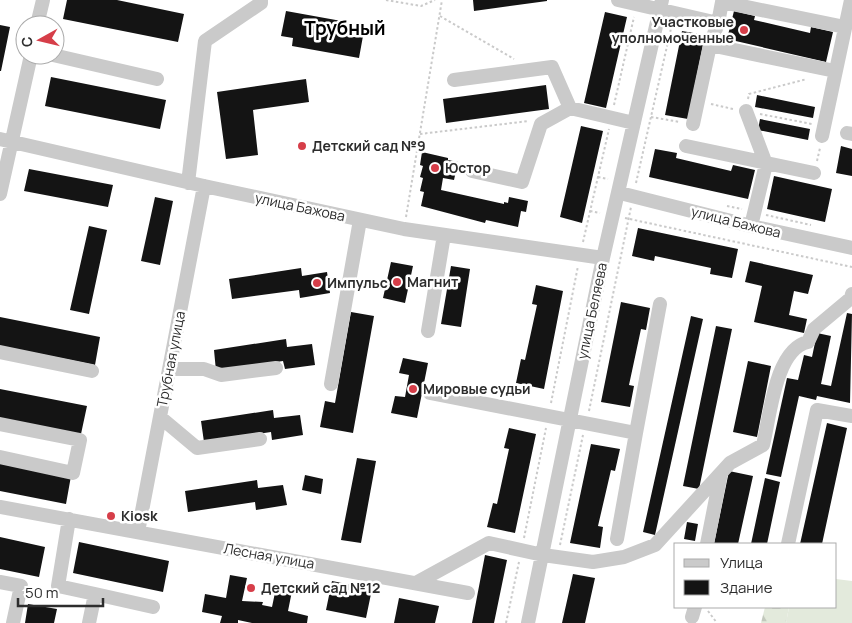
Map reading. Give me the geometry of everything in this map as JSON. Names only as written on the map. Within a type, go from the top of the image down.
[{"type":"street","points":[[39,15],[43,0]]},
{"type":"street","points":[[188,182],[205,41],[261,4],[261,0]]},
{"type":"street","points":[[618,0],[637,4],[661,4],[674,12],[718,23]]},
{"type":"street","points":[[822,136],[851,0]]},
{"type":"street","points":[[693,124],[710,45],[718,23],[722,2],[845,27]]},
{"type":"street","name":"улица Беляева","points":[[528,623],[603,258],[614,216],[627,194],[634,124],[661,4]]},
{"type":"street","points":[[710,45],[835,71]]},
{"type":"street","points":[[65,58],[157,79]]},
{"type":"street","points":[[0,194],[6,140],[28,65]]},
{"type":"street","points":[[454,80],[552,67],[570,108]]},
{"type":"street","points":[[472,171],[522,182],[541,124],[570,108],[634,124]]},
{"type":"street","points":[[746,111],[766,164],[751,226]]},
{"type":"street","name":"улица Бажова","points":[[6,140],[204,186],[404,229],[603,258]]},
{"type":"street","points":[[686,146],[814,173]]},
{"type":"street","name":"Трубная улица","points":[[138,532],[204,186]]},
{"type":"street","name":"улица Бажова","points":[[627,194],[751,226],[852,248]]},
{"type":"street","points":[[331,384],[360,220]]},
{"type":"street","points":[[428,331],[444,235]]},
{"type":"street","points":[[416,583],[489,543],[543,555],[593,562],[624,557],[655,545],[730,463],[763,445],[781,366],[800,344],[808,342],[814,329],[852,297]]},
{"type":"street","points":[[617,539],[660,304]]},
{"type":"street","points":[[0,352],[92,371]]},
{"type":"street","points":[[169,369],[204,370],[221,376],[276,368]]},
{"type":"street","points":[[430,393],[636,433]]},
{"type":"street","points":[[788,543],[817,410],[852,416]]},
{"type":"street","points":[[160,417],[197,448],[260,439]]},
{"type":"street","points":[[0,424],[80,440],[73,473],[0,458]]},
{"type":"street","points":[[707,543],[722,472]]},
{"type":"street","name":"Лесная улица","points":[[0,507],[468,593]]},
{"type":"street","points":[[69,519],[58,586],[153,607]]},
{"type":"street","points":[[0,582],[21,586],[13,623]]},
{"type":"street","points":[[89,623],[95,594]]},
{"type":"path","points":[[386,0],[421,6],[435,0]]},
{"type":"path","points":[[404,229],[442,0]]},
{"type":"path","points":[[506,623],[590,211],[637,4]]},
{"type":"path","points":[[557,557],[629,219],[627,194],[651,117],[674,12]]},
{"type":"path","points":[[440,16],[515,60]]},
{"type":"path","points":[[746,111],[749,94],[806,79]]},
{"type":"path","points":[[651,117],[693,124]]},
{"type":"path","points":[[420,134],[552,118]]},
{"type":"path","points":[[590,211],[852,267]]},
{"type":"path","points":[[706,608],[716,623]]},
{"type":"green space","points":[[837,579],[852,581],[852,623],[786,623],[789,608],[837,608]]},
{"type":"green space","points":[[765,608],[789,608],[786,623],[761,623]]},
{"type":"building","points":[[67,0],[117,0],[184,14],[178,42],[65,19],[64,15]]},
{"type":"building","points":[[473,0],[547,0],[547,1],[474,11]]},
{"type":"building","points":[[286,11],[358,24],[356,35],[363,36],[359,58],[292,46],[293,38],[281,36]]},
{"type":"building","points":[[734,11],[755,16],[754,20],[810,33],[811,27],[833,32],[826,62],[727,39]]},
{"type":"building","points":[[605,12],[627,17],[606,108],[584,103]]},
{"type":"building","points":[[0,25],[10,27],[1,71],[0,71]]},
{"type":"building","points":[[682,31],[705,35],[688,119],[665,115]]},
{"type":"building","points":[[51,77],[166,100],[160,129],[45,106]]},
{"type":"building","points":[[306,79],[309,102],[253,110],[258,155],[226,159],[217,92]]},
{"type":"building","points":[[546,85],[549,109],[446,123],[443,99]]},
{"type":"building","points":[[757,95],[815,107],[813,118],[755,107]]},
{"type":"building","points":[[760,119],[810,129],[808,140],[758,130]]},
{"type":"building","points":[[581,126],[603,131],[582,223],[560,217]]},
{"type":"building","points":[[841,146],[852,149],[852,176],[836,173]]},
{"type":"building","points":[[655,149],[677,153],[676,158],[731,171],[733,165],[755,170],[748,199],[649,177]]},
{"type":"building","points":[[422,152],[458,162],[454,180],[443,178],[441,190],[504,204],[504,202],[508,203],[509,197],[528,201],[526,212],[521,211],[518,227],[486,220],[485,223],[421,206],[424,192],[420,191],[423,178],[420,177],[423,166],[420,165]]},
{"type":"building","points":[[29,169],[113,185],[108,207],[24,191]]},
{"type":"building","points":[[774,176],[832,189],[825,222],[767,209]]},
{"type":"building","points":[[155,197],[173,201],[160,265],[141,261]]},
{"type":"building","points":[[89,226],[107,230],[89,314],[70,310]]},
{"type":"building","points":[[638,228],[738,249],[732,278],[710,274],[711,268],[655,256],[654,261],[632,256]]},
{"type":"building","points":[[750,261],[813,275],[808,294],[794,291],[789,315],[807,319],[804,333],[754,322],[762,286],[745,282]]},
{"type":"building","points":[[391,262],[413,266],[405,303],[383,298]]},
{"type":"building","points":[[451,266],[470,269],[461,327],[441,324]]},
{"type":"building","points":[[301,268],[302,276],[327,272],[330,293],[300,298],[299,290],[232,299],[229,279]]},
{"type":"building","points":[[536,285],[563,291],[544,389],[516,383],[521,359],[525,360],[537,305],[532,304]]},
{"type":"building","points":[[621,302],[650,308],[646,330],[641,329],[629,385],[634,386],[630,407],[601,402]]},
{"type":"building","points":[[351,312],[374,316],[353,433],[320,427],[325,401],[335,403]]},
{"type":"building","points":[[847,313],[852,314],[850,403],[817,396],[816,400],[799,396],[781,477],[766,474],[787,378],[798,380],[804,355],[812,357],[817,333],[831,336],[821,384],[831,386]]},
{"type":"building","points":[[691,316],[703,319],[655,535],[643,532]]},
{"type":"building","points":[[0,317],[100,337],[95,365],[0,346]]},
{"type":"building","points":[[716,326],[732,329],[699,489],[683,486]]},
{"type":"building","points":[[286,339],[287,347],[312,344],[315,365],[285,369],[283,361],[216,371],[214,350]]},
{"type":"building","points":[[403,358],[428,363],[417,418],[391,413],[395,396],[405,397],[409,375],[399,373]]},
{"type":"building","points":[[748,361],[771,366],[757,437],[733,432]]},
{"type":"building","points":[[0,389],[87,406],[81,434],[0,418]]},
{"type":"building","points":[[273,410],[274,418],[300,415],[303,435],[272,440],[271,432],[204,442],[201,421]]},
{"type":"building","points":[[827,423],[847,428],[822,543],[800,543]]},
{"type":"building","points":[[509,428],[536,434],[515,533],[487,527],[493,503],[497,504],[509,449],[504,448]]},
{"type":"building","points":[[591,444],[620,449],[615,471],[611,470],[598,526],[603,527],[600,548],[570,543]]},
{"type":"building","points":[[357,458],[376,461],[361,543],[341,540]]},
{"type":"building","points":[[0,462],[71,476],[66,504],[0,491]]},
{"type":"building","points":[[729,471],[753,476],[738,543],[714,543]]},
{"type":"building","points":[[305,475],[323,479],[321,494],[302,490]]},
{"type":"building","points":[[765,478],[780,482],[767,543],[751,543]]},
{"type":"building","points":[[257,480],[258,488],[283,485],[287,505],[256,510],[255,502],[188,512],[185,491]]},
{"type":"building","points":[[687,522],[698,524],[695,541],[684,539]]},
{"type":"building","points":[[0,537],[45,547],[39,577],[0,569]]},
{"type":"building","points":[[79,542],[169,561],[163,592],[73,573]]},
{"type":"building","points":[[485,555],[507,560],[494,623],[472,623]]},
{"type":"building","points":[[573,574],[595,578],[585,623],[562,623]]},
{"type":"building","points":[[230,575],[247,578],[242,601],[263,602],[262,605],[272,607],[277,583],[293,586],[288,611],[308,616],[307,623],[252,623],[238,620],[238,623],[220,623],[222,616],[202,612],[205,594],[226,598]]},
{"type":"building","points":[[332,581],[372,589],[366,618],[326,610]]},
{"type":"building","points":[[399,598],[439,606],[435,623],[394,623]]},
{"type":"building","points":[[28,604],[57,609],[54,623],[25,623]]},
{"type":"place","name":"Участковые уполномоченные","points":[[744,30]]},
{"type":"place","name":"Детский сад №9","points":[[302,146]]},
{"type":"place","name":"Юстор","points":[[435,168]]},
{"type":"place","name":"Магнит","points":[[397,282]]},
{"type":"place","name":"Импульс","points":[[317,283]]},
{"type":"place","name":"Мировые судьи","points":[[413,389]]},
{"type":"place","name":"Kiosk","points":[[111,516]]},
{"type":"place","name":"Детский сад №12","points":[[251,588]]},
{"type":"district","name":"Трубный","points":[[345,28]]}]
